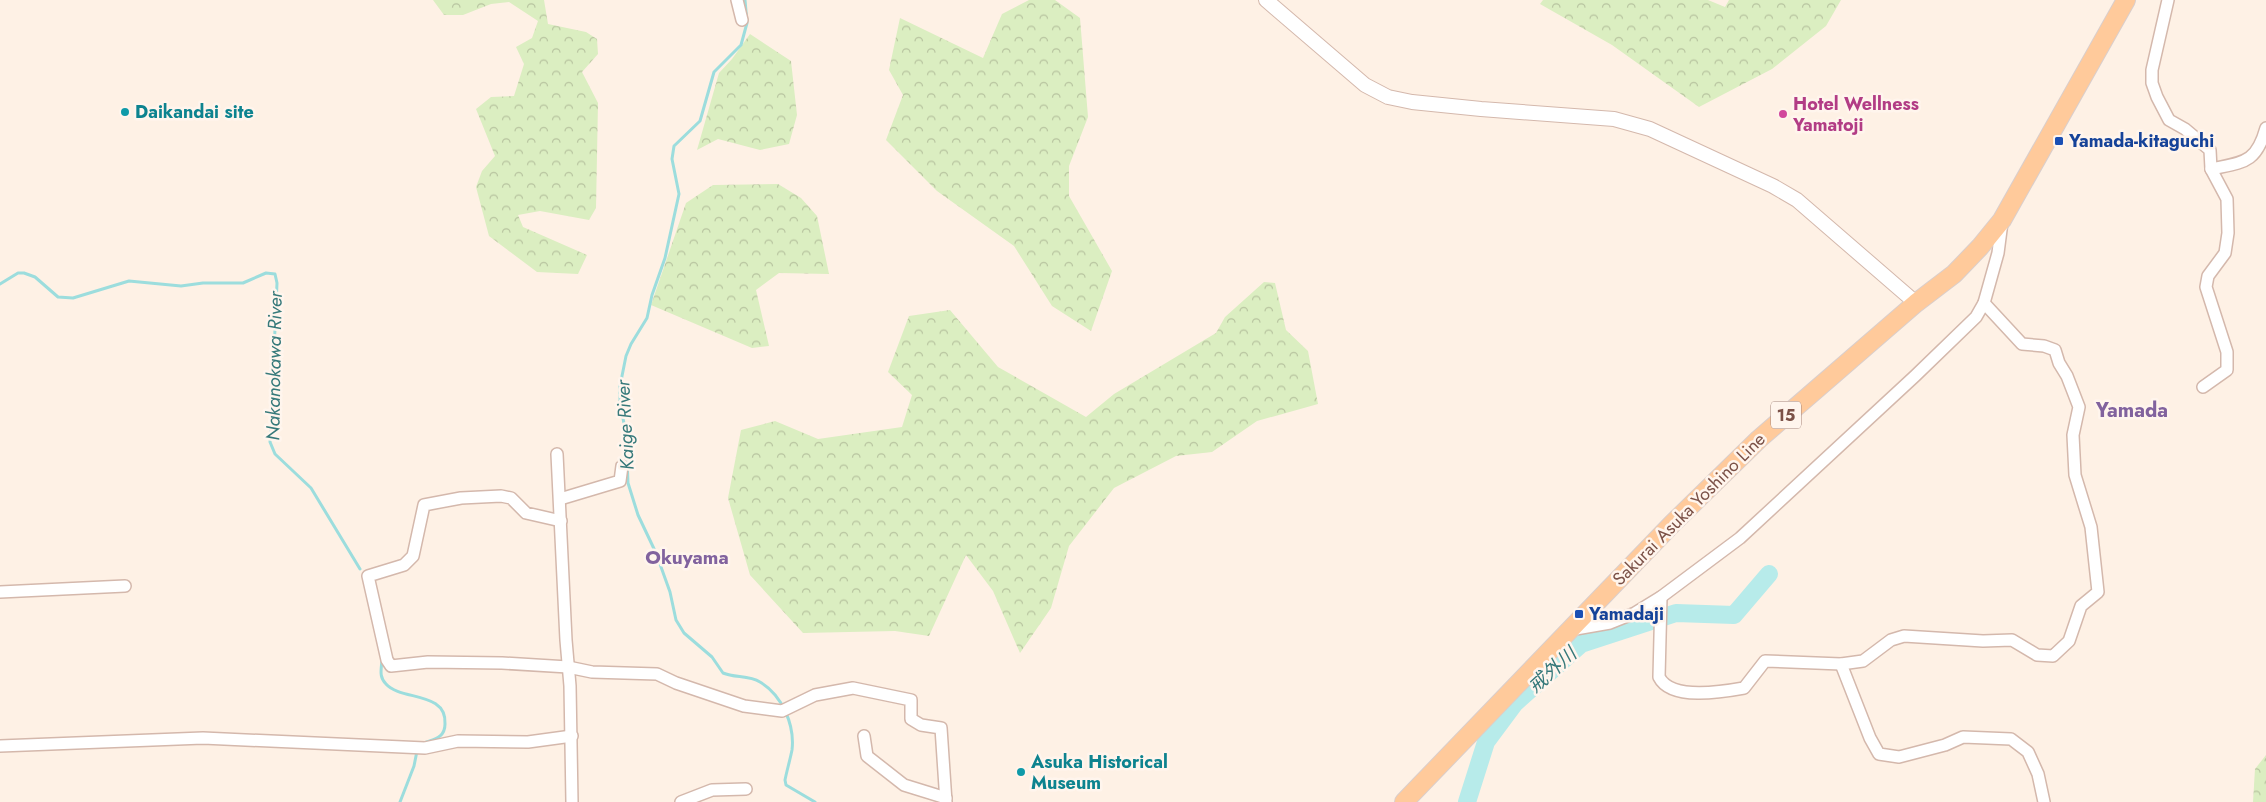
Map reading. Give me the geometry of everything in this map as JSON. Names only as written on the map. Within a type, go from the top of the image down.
[{"type":"main road","name":"Sakurai Asuka Yoshino Line","points":[[1404,802],[1569,630],[1759,439],[1916,303],[1954,274],[1980,247],[2002,220],[2126,0]]},
{"type":"street","points":[[737,0],[742,20]]},
{"type":"street","points":[[1266,0],[1365,85],[1388,97],[1412,102],[1481,109],[1614,119],[1650,129],[1764,182],[1797,200],[1916,303]]},
{"type":"street","points":[[2168,0],[2152,70],[2152,83],[2157,98],[2170,120],[2210,150],[2211,169],[2227,199],[2228,233],[2225,253],[2208,276],[2206,287],[2227,352],[2227,364],[2226,370],[2203,387]]},
{"type":"street","points":[[2211,169],[2246,162],[2256,153],[2266,128]]},
{"type":"street","points":[[1569,630],[1610,623],[1635,613],[1662,598],[1740,538],[1915,376],[1976,316],[1984,302],[1998,253],[2002,220]]},
{"type":"street","points":[[1662,598],[1659,677],[1662,683],[1672,690],[1694,693],[1744,688],[1765,661],[1841,664],[1863,661],[1891,640],[1904,636],[1983,641],[2012,640],[2037,655],[2053,656],[2069,641],[2081,606],[2098,592],[2091,527],[2075,475],[2073,435],[2079,407],[2055,350],[2044,346],[2022,344],[1984,302]]},
{"type":"street","points":[[557,454],[572,736],[572,802]]},
{"type":"street","points":[[560,499],[620,481],[622,466]]},
{"type":"street","points":[[561,521],[526,513],[511,498],[501,496],[461,498],[424,505],[413,556],[404,565],[368,576],[387,660],[391,666],[428,662],[657,674],[676,683],[744,706],[785,711],[814,695],[854,688],[911,700],[911,719],[921,725],[941,728],[946,800],[904,785],[867,756],[864,736]]},
{"type":"street","points":[[0,592],[125,586]]},
{"type":"street","points":[[1841,664],[1870,738],[1879,754],[1899,757],[1945,745],[1963,737],[2011,739],[2028,752],[2038,774],[2044,802]]},
{"type":"street","points":[[0,746],[203,738],[426,748],[458,741],[528,742],[572,736]]},
{"type":"street","points":[[681,802],[712,790],[746,789]]},
{"type":"green space","points":[[433,0],[544,0],[548,24],[586,32],[597,39],[598,54],[582,72],[598,103],[596,208],[589,220],[540,211],[518,215],[523,227],[587,255],[578,274],[537,272],[489,236],[476,187],[482,171],[495,156],[476,109],[491,97],[514,96],[524,64],[516,47],[532,38],[538,21],[509,2],[491,4],[463,15],[444,15]]},
{"type":"green space","points":[[1029,0],[1055,0],[1080,18],[1088,117],[1069,166],[1069,196],[1112,271],[1091,331],[1052,306],[1014,246],[937,191],[886,140],[903,95],[889,70],[900,18],[983,58],[1002,14]]},
{"type":"green space","points":[[1543,0],[1708,0],[1725,7],[1729,0],[1841,0],[1826,26],[1772,69],[1699,107],[1612,45],[1540,4]]},
{"type":"green space","points":[[750,34],[791,61],[797,115],[789,144],[760,150],[718,139],[697,150],[719,73]]},
{"type":"green space","points":[[778,184],[801,198],[817,216],[829,274],[779,273],[756,290],[769,346],[752,348],[651,305],[686,203],[713,185]]},
{"type":"green space","points":[[1264,282],[1275,283],[1286,330],[1308,351],[1318,404],[1257,421],[1212,452],[1176,456],[1114,488],[1069,546],[1051,608],[1020,653],[993,591],[966,555],[929,636],[895,631],[803,633],[750,575],[728,498],[741,430],[775,421],[818,439],[902,427],[912,395],[888,372],[909,316],[950,310],[998,367],[1086,417],[1114,394],[1216,333],[1225,317]]},
{"type":"green space","points":[[2266,755],[2266,802],[2253,802],[2255,769]]},
{"type":"waterway","name":"Kaige River","points":[[745,0],[747,23],[741,45],[714,72],[700,121],[674,146],[672,159],[679,194],[665,258],[652,295],[647,318],[626,356],[620,386],[620,404],[626,433],[628,483],[638,515],[656,553],[670,592],[676,620],[684,633],[712,657],[723,673],[756,680],[775,695],[781,703],[791,731],[792,750],[785,780],[786,785],[815,802]]},
{"type":"waterway","name":"Nakanokawa River","points":[[0,284],[18,273],[24,273],[35,277],[58,297],[73,298],[129,281],[181,286],[203,283],[243,283],[266,273],[275,274],[277,283],[270,442],[275,454],[311,488],[360,569]]},
{"type":"waterway","name":"戒外川","points":[[1467,802],[1486,742],[1515,703],[1581,644],[1676,613],[1734,615],[1769,574]]},
{"type":"waterway","name":"Nakanokawa River","points":[[382,658],[381,675],[386,684],[402,693],[431,701],[439,706],[444,714],[445,729],[441,735],[424,743]]},
{"type":"waterway","name":"Nakanokawa River","points":[[400,802],[414,766],[417,751]]},
{"type":"place","name":"Daikandai site","points":[[125,112]]},
{"type":"place","name":"Hotel Wellness Yamatoji","points":[[1783,114]]},
{"type":"place","name":"Yamada-kitaguchi","points":[[2059,141]]},
{"type":"place","name":"Yamadaji","points":[[1579,614]]},
{"type":"place","name":"Asuka Historical Museum","points":[[1021,772]]},
{"type":"district","name":"Yamada","points":[[2132,410]]},
{"type":"district","name":"Okuyama","points":[[687,557]]}]
